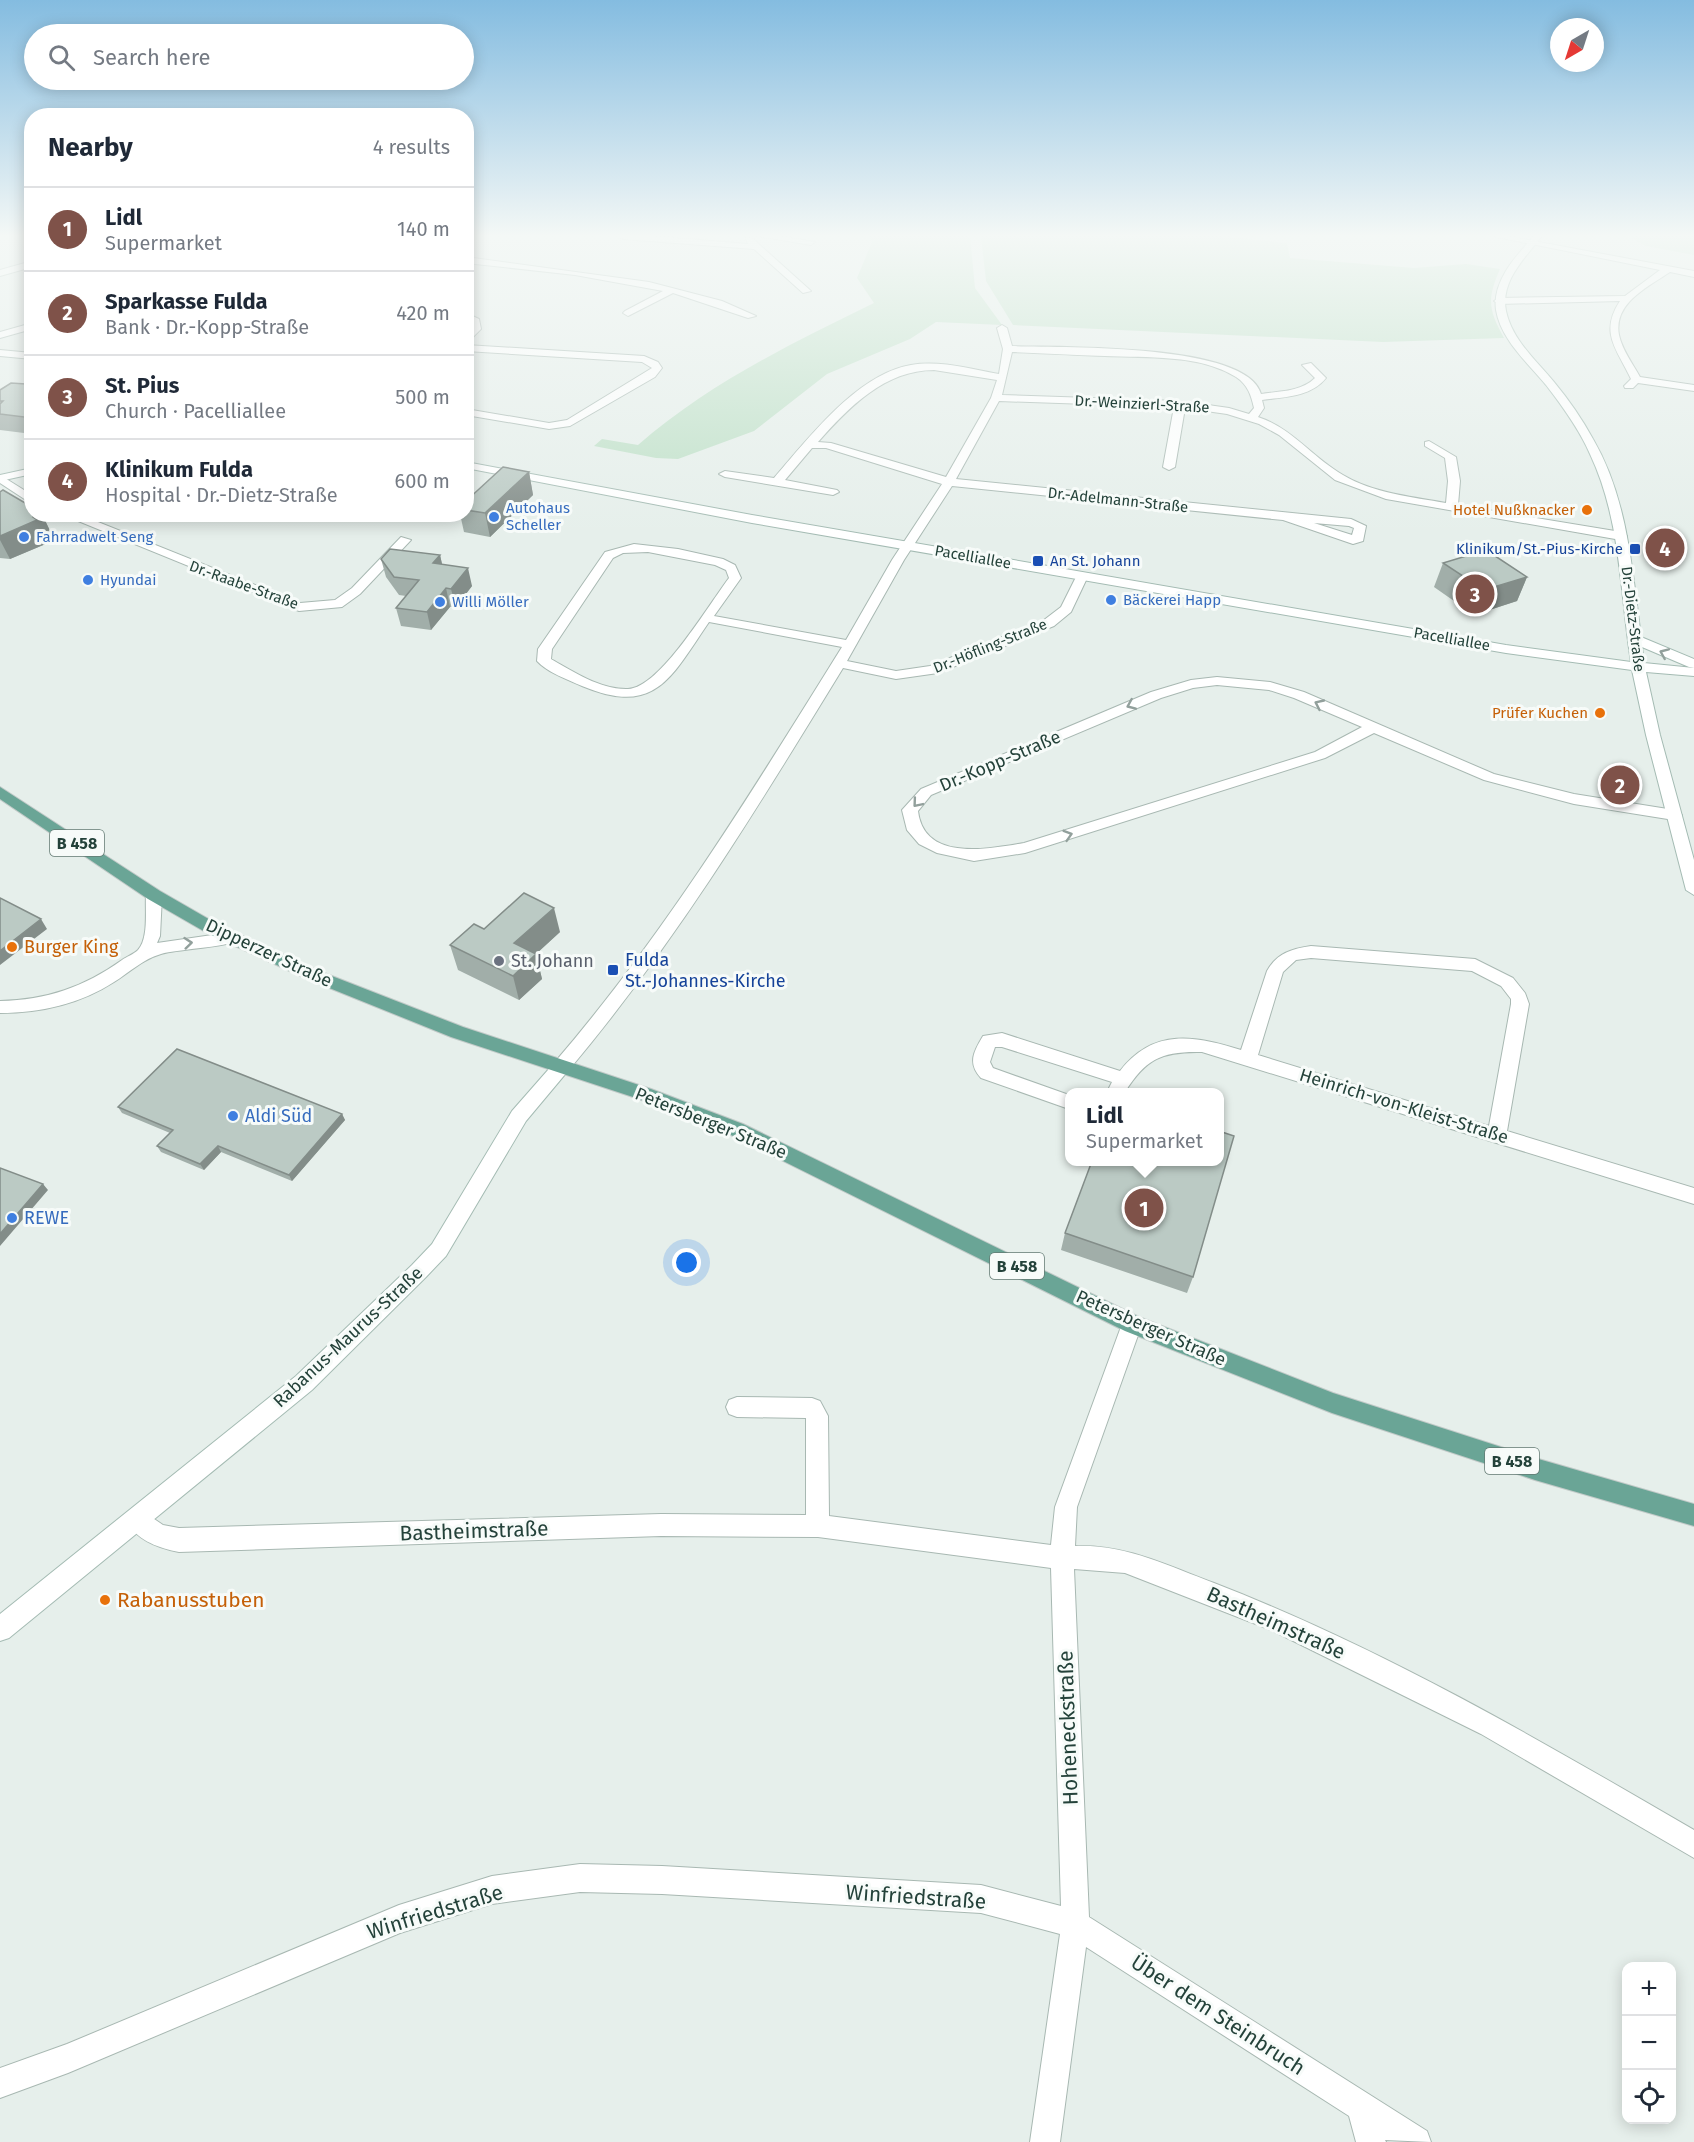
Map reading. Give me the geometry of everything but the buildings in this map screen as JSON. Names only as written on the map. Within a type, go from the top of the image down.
[{"type":"main road","name":"Dipperzer Straße","points":[[0,792],[154,895],[233,939],[376,1001],[561,1067]]},
{"type":"main road","name":"Petersberger Straße","points":[[561,1067],[645,1094],[749,1134],[1132,1324],[1332,1403],[1535,1468],[1694,1515]]},
{"type":"street","points":[[561,1067],[607,1013],[729,840],[949,482],[996,398],[1003,378],[1008,349],[1004,336]]},
{"type":"street","name":"Dr.-Dietz-Straße","points":[[1512,336],[1569,410],[1598,456],[1615,506],[1651,736],[1694,890]]},
{"type":"street","points":[[1615,336],[1633,383],[1694,388]]},
{"type":"street","points":[[474,348],[644,359],[657,368],[651,375],[570,423],[549,426],[474,413]]},
{"type":"street","points":[[1008,349],[1194,359],[1235,373],[1250,383],[1259,397],[1257,413],[1252,418]]},
{"type":"street","points":[[0,353],[24,355]]},
{"type":"street","points":[[1259,397],[1309,388],[1317,384],[1321,378],[1307,365]]},
{"type":"street","points":[[777,482],[833,418],[852,401],[880,382],[908,368],[922,367],[1003,378]]},
{"type":"street","name":"Dr.-Weinzierl-Straße","points":[[996,398],[1207,406],[1252,418],[1283,433],[1339,478],[1361,489],[1390,497],[1621,536]]},
{"type":"street","points":[[1169,467],[1180,404]]},
{"type":"street","points":[[1429,444],[1449,457],[1454,481],[1452,506]]},
{"type":"street","name":"Dr.-Adelmann-Straße","points":[[809,445],[827,445],[949,482],[1288,518],[1360,526],[1357,542],[1331,535],[1288,518]]},
{"type":"street","name":"Pacelliallee","points":[[474,466],[908,546],[1564,658],[1639,668],[1694,672]]},
{"type":"street","points":[[0,478],[24,473]]},
{"type":"street","points":[[725,474],[833,492]]},
{"type":"street","points":[[0,478],[24,495]]},
{"type":"street","name":"Dr.-Raabe-Straße","points":[[86,522],[299,607],[338,604],[356,591],[405,540]]},
{"type":"street","points":[[645,548],[719,562],[731,568],[735,578],[706,618],[659,680],[651,687],[638,692],[622,693],[607,690],[563,672],[544,661],[545,650],[609,555],[619,549],[645,548]]},
{"type":"street","name":"Dr.-Höfling-Straße","points":[[839,663],[896,675],[933,670],[1049,623],[1066,609],[1082,576]]},
{"type":"street","points":[[706,618],[850,645]]},
{"type":"street","points":[[1634,639],[1694,664]]},
{"type":"street","name":"Dr.-Kopp-Straße","points":[[1372,728],[1320,755],[1025,848],[974,856],[942,849],[924,840],[912,827],[910,810],[926,792],[1156,695],[1191,684],[1217,681],[1270,686],[1299,695],[1464,767],[1533,790],[1674,815]]},
{"type":"street","points":[[144,954],[152,936],[154,895]]},
{"type":"street","points":[[0,1007],[45,1004],[73,995],[108,978],[144,954],[176,944],[233,939]]},
{"type":"street","points":[[1248,1058],[1275,971],[1279,964],[1290,955],[1311,952],[1475,965],[1507,982],[1519,997],[1520,1004],[1497,1135]]},
{"type":"street","name":"Heinrich-von-Kleist-Straße","points":[[1065,1101],[987,1073],[980,1065],[980,1058],[989,1041],[1002,1040],[1120,1086],[1143,1056],[1174,1045],[1202,1045],[1694,1196]]},
{"type":"street","name":"Rabanus-Maurus-Straße","points":[[0,1629],[304,1383],[419,1271],[439,1250],[519,1116],[561,1067]]},
{"type":"street","name":"Hoheneckstraße","points":[[1045,2142],[1075,1924],[1062,1558],[1066,1507],[1132,1324]]},
{"type":"street","points":[[737,1407],[812,1408],[817,1416],[818,1526]]},
{"type":"street","name":"Bastheimstraße","points":[[138,1519],[147,1531],[162,1538],[179,1540],[661,1525],[818,1526],[1062,1558],[1093,1557],[1125,1561],[1278,1620],[1490,1725],[1694,1845]]},
{"type":"street","name":"Winfriedstraße","points":[[0,2083],[68,2058],[399,1918],[492,1890],[580,1878],[662,1880],[981,1899],[1075,1924]]},
{"type":"street","name":"Über dem Steinbruch","points":[[1075,1924],[1416,2142]]},
{"type":"street","points":[[1361,2107],[1371,2142]]},
{"type":"green space","points":[[808,336],[915,336],[827,374],[754,431],[678,459],[656,458],[594,446],[602,439],[638,445],[721,384]]},
{"type":"green space","points":[[1252,336],[1503,336],[1504,338],[1383,342]]},
{"type":"place","name":"Hotel Nußknacker","points":[[1587,510]]},
{"type":"place","name":"Autohaus Scheller","points":[[494,517]]},
{"type":"place","name":"Fahrradwelt Seng","points":[[24,537]]},
{"type":"place","name":"Klinikum Fulda","points":[[1665,548]]},
{"type":"place","name":"Klinikum/St.-Pius-Kirche","points":[[1635,549]]},
{"type":"place","name":"An St. Johann","points":[[1038,561]]},
{"type":"place","name":"Hyundai","points":[[88,580]]},
{"type":"place","name":"St. Pius","points":[[1475,594]]},
{"type":"place","name":"Bäckerei Happ","points":[[1111,600]]},
{"type":"place","name":"Willi Möller","points":[[440,602]]},
{"type":"place","name":"Prüfer Kuchen","points":[[1600,713]]},
{"type":"place","name":"Sparkasse Fulda","points":[[1620,785]]},
{"type":"place","name":"Burger King","points":[[12,947]]},
{"type":"place","name":"St. Johann","points":[[499,961]]},
{"type":"place","name":"Fulda St.-Johannes-Kirche","points":[[613,970]]},
{"type":"place","name":"Aldi Süd","points":[[233,1116]]},
{"type":"place","name":"Lidl","points":[[1144,1208]]},
{"type":"place","name":"REWE","points":[[12,1218]]},
{"type":"place","name":"Rabanusstuben","points":[[105,1600]]}]
